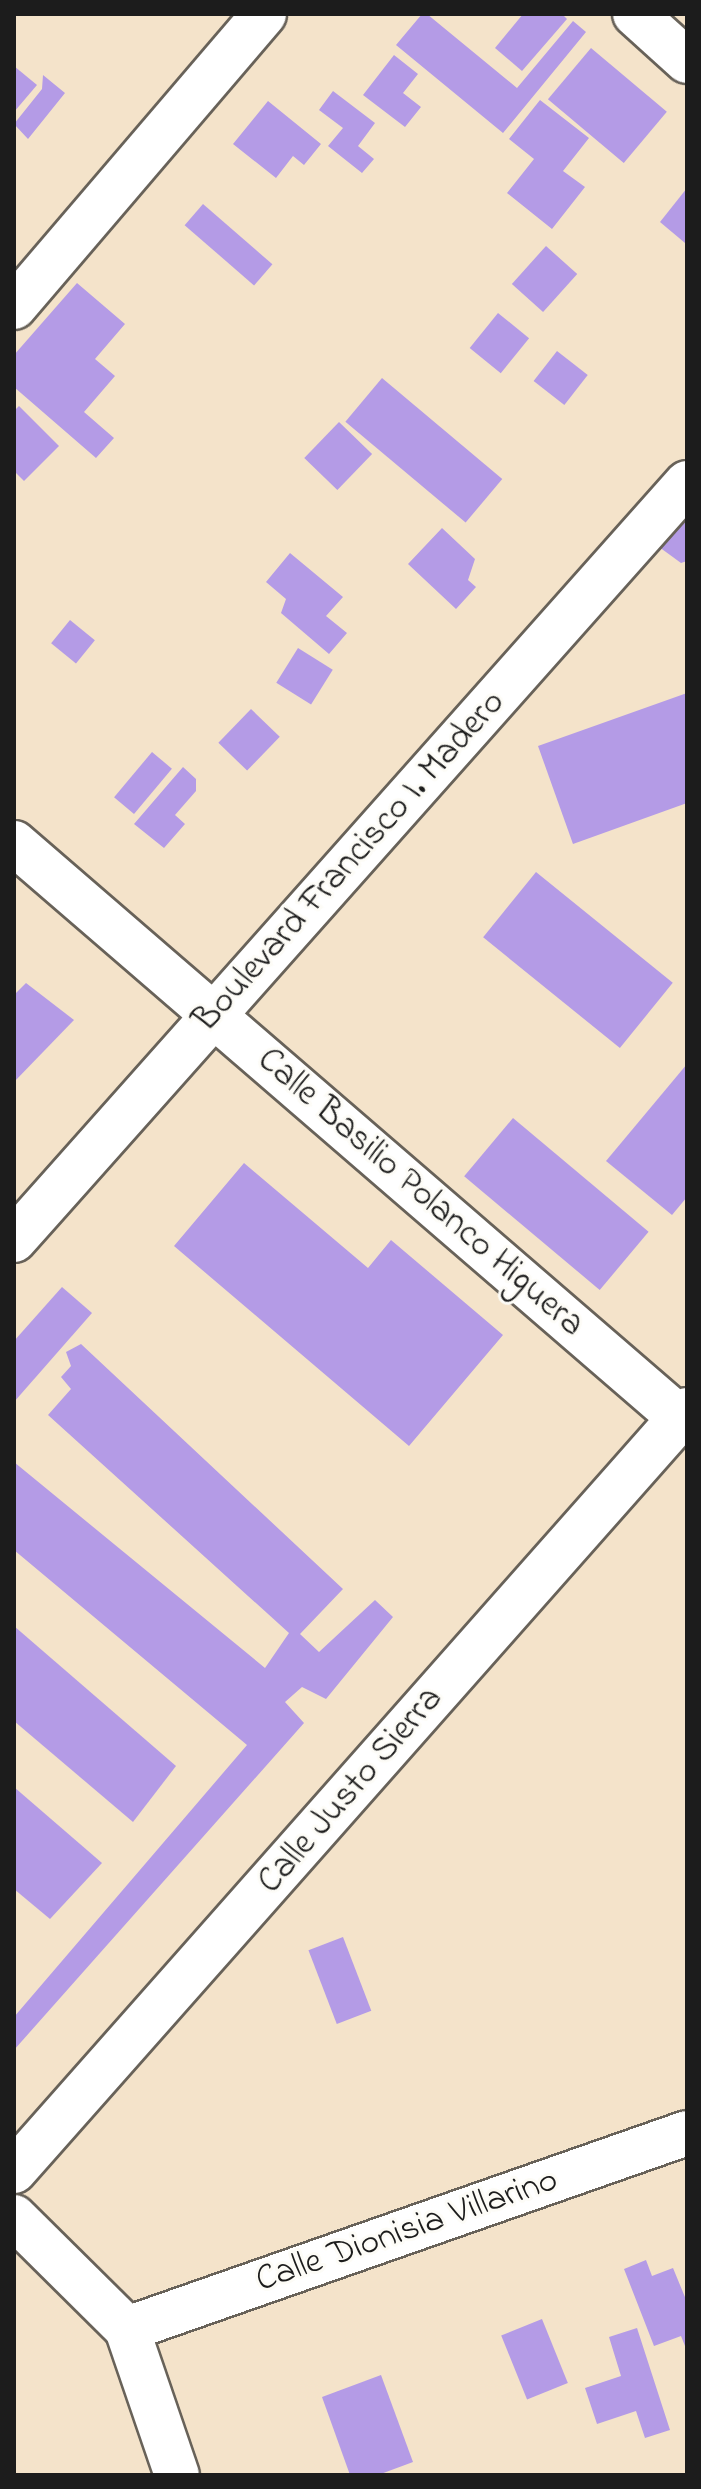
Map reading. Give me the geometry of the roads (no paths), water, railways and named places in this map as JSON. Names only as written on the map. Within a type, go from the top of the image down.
[{"type":"street","points":[[14,307],[264,14]]},
{"type":"street","points":[[635,14],[687,61]]},
{"type":"street","name":"Boulevard Francisco I. Madero","points":[[14,1240],[687,483]]},
{"type":"street","name":"Calle Basilio Polanco Higuera","points":[[14,843],[684,1414]]},
{"type":"street","name":"Calle Justo Sierra","points":[[14,2171],[684,1414]]},
{"type":"street","name":"Calle Dionisia Villarino","points":[[127,2329],[687,2133]]},
{"type":"street","points":[[14,2217],[127,2329],[177,2475]]}]
